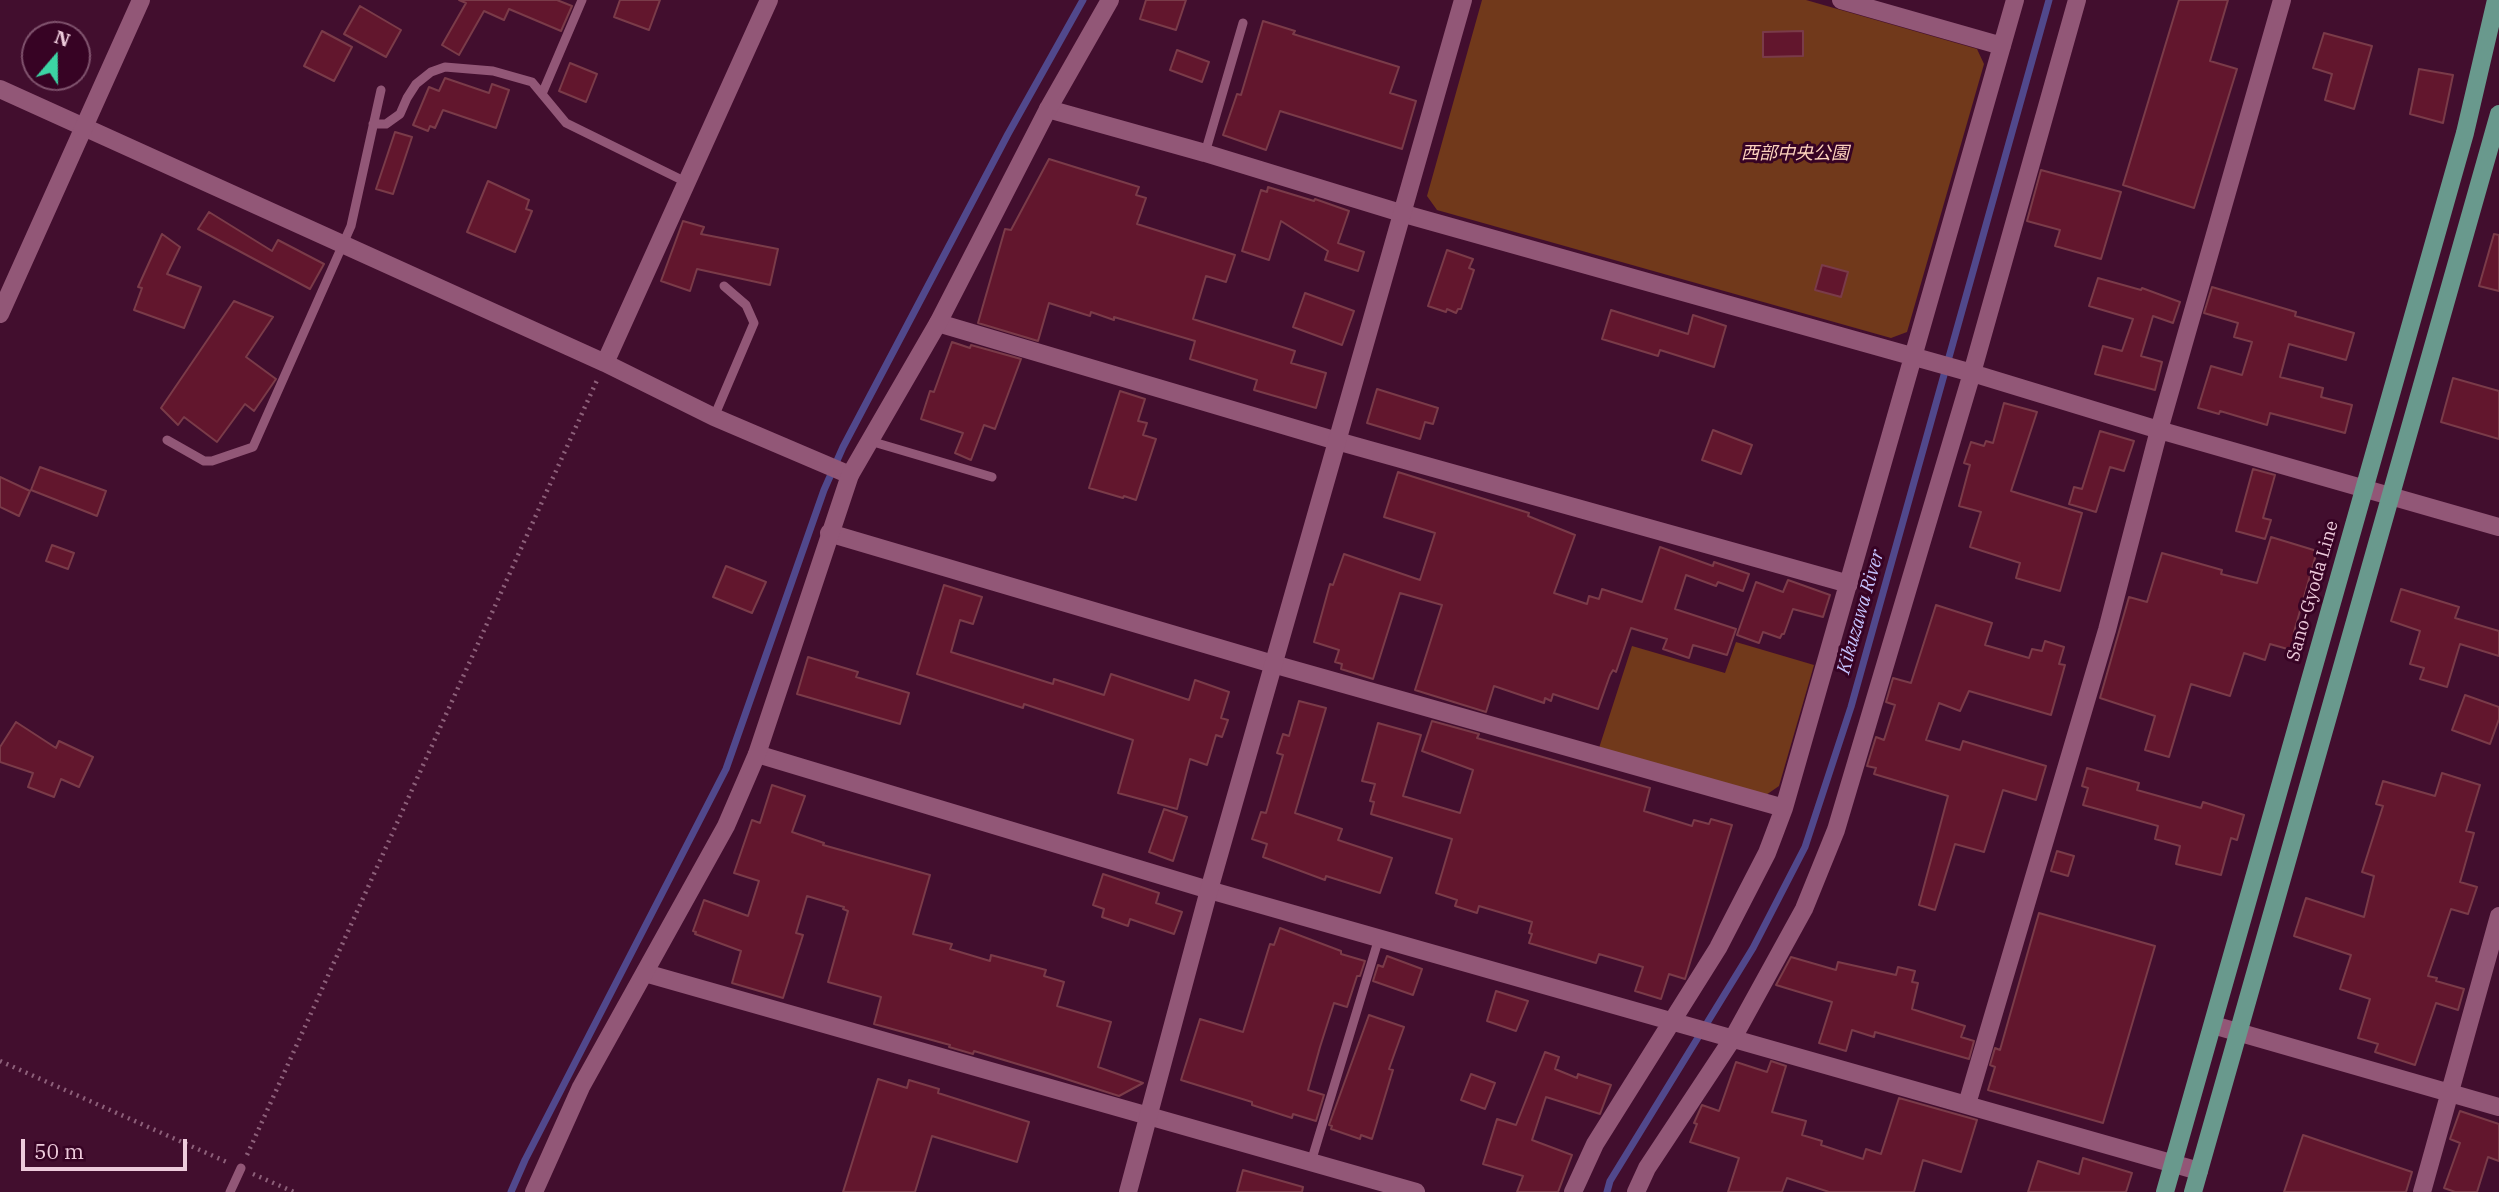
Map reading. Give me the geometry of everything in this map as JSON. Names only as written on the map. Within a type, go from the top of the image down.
[{"type":"main road","name":"Sano-Gyoda Line","points":[[2165,1192],[2465,133],[2496,0]]},
{"type":"main road","points":[[2193,1192],[2236,1032],[2499,114]]},
{"type":"street","points":[[0,314],[141,0]]},
{"type":"street","points":[[605,363],[769,0]]},
{"type":"street","points":[[534,1192],[581,1087],[726,826],[757,754],[850,475],[938,323],[1048,109],[1110,0]]},
{"type":"street","points":[[1128,1192],[1209,891],[1463,0]]},
{"type":"street","points":[[1840,0],[2002,46]]},
{"type":"street","points":[[1573,1192],[1595,1144],[1718,948],[1767,853],[1784,808],[1849,584],[1919,359],[2015,0]]},
{"type":"street","points":[[1636,1192],[1647,1168],[1804,909],[1836,830],[1965,372],[2077,0]]},
{"type":"street","points":[[1967,1104],[2107,630],[2160,430],[2282,0]]},
{"type":"street","points":[[0,89],[605,363],[714,417],[850,475]]},
{"type":"street","points":[[1048,109],[1205,153],[1401,213],[1965,372],[2499,527]]},
{"type":"street","points":[[938,323],[1338,441],[1849,584]]},
{"type":"street","points":[[829,533],[1273,664],[1784,808]]},
{"type":"street","points":[[757,754],[1209,891],[2199,1171]]},
{"type":"street","points":[[2421,1192],[2499,916]]},
{"type":"street","points":[[645,973],[1416,1192]]},
{"type":"street","points":[[2213,1025],[2499,1107]]},
{"type":"lane","points":[[542,94],[582,0]]},
{"type":"lane","points":[[1205,153],[1243,23]]},
{"type":"lane","points":[[373,124],[386,124],[400,114],[416,84],[430,72],[445,67],[493,71],[532,82],[566,123],[686,182]]},
{"type":"lane","points":[[167,440],[205,461],[253,447],[351,226],[381,90]]},
{"type":"lane","points":[[714,417],[754,323],[746,305],[724,286]]},
{"type":"lane","points":[[870,441],[992,477]]},
{"type":"lane","points":[[1311,1162],[1379,938]]},
{"type":"lane","points":[[230,1192],[241,1168]]},
{"type":"path","points":[[241,1168],[605,363]]},
{"type":"path","points":[[0,1061],[294,1192]]},
{"type":"green space","name":"西部中央公園","points":[[1482,0],[1806,0],[1977,49],[1984,64],[1907,332],[1891,338],[1437,210],[1427,196]]},
{"type":"green space","points":[[1736,642],[1814,665],[1779,786],[1766,795],[1599,748],[1632,646],[1725,673]]},
{"type":"building","points":[[459,0],[557,0],[572,6],[561,31],[509,9],[504,20],[484,11],[459,55],[442,45],[466,3]]},
{"type":"building","points":[[620,0],[660,0],[649,30],[614,17]]},
{"type":"building","points":[[1146,0],[1186,0],[1176,30],[1140,19]]},
{"type":"building","points":[[2179,0],[2228,0],[2210,61],[2237,69],[2194,208],[2123,185]]},
{"type":"building","points":[[360,6],[401,30],[386,57],[344,34]]},
{"type":"building","points":[[1263,21],[1295,31],[1293,34],[1399,67],[1390,93],[1416,101],[1402,149],[1280,111],[1266,150],[1223,135],[1237,94],[1241,95]]},
{"type":"building","points":[[322,31],[352,47],[334,81],[304,66]]},
{"type":"building","points":[[1803,31],[1803,56],[1763,57],[1763,32]]},
{"type":"building","points":[[2324,33],[2372,46],[2354,109],[2325,100],[2332,74],[2313,68]]},
{"type":"building","points":[[1177,50],[1209,62],[1202,82],[1170,70]]},
{"type":"building","points":[[570,63],[597,74],[586,102],[559,91]]},
{"type":"building","points":[[2419,69],[2453,75],[2443,123],[2410,114]]},
{"type":"building","points":[[445,78],[489,93],[492,84],[509,90],[496,128],[443,110],[435,128],[430,126],[428,131],[413,125],[429,87],[439,91]]},
{"type":"building","points":[[395,132],[412,137],[393,194],[376,189]]},
{"type":"building","points":[[1049,159],[1139,187],[1136,195],[1146,198],[1137,224],[1235,255],[1226,282],[1206,276],[1193,319],[1295,351],[1291,363],[1326,373],[1316,408],[1254,390],[1257,380],[1190,359],[1195,341],[1114,317],[1114,320],[1091,312],[1090,316],[1049,303],[1038,341],[978,323],[1005,229],[1011,230]]},
{"type":"building","points":[[2041,170],[2121,192],[2101,259],[2055,246],[2060,230],[2027,221]]},
{"type":"building","points":[[488,181],[529,200],[526,209],[532,211],[515,252],[467,232]]},
{"type":"building","points":[[1268,187],[1349,211],[1338,243],[1364,252],[1358,271],[1325,260],[1328,251],[1281,221],[1269,260],[1242,251],[1261,190],[1267,192]]},
{"type":"building","points":[[209,212],[272,251],[278,240],[324,264],[310,289],[198,229]]},
{"type":"building","points":[[683,221],[704,227],[701,234],[778,249],[770,285],[697,269],[690,291],[661,281]]},
{"type":"building","points":[[162,234],[180,247],[167,274],[201,287],[184,328],[134,310],[142,288],[138,287]]},
{"type":"building","points":[[2494,234],[2499,235],[2499,291],[2479,286]]},
{"type":"building","points":[[1447,250],[1473,259],[1469,268],[1474,270],[1461,309],[1456,313],[1428,306]]},
{"type":"building","points":[[1822,265],[1848,272],[1841,297],[1815,290]]},
{"type":"building","points":[[2098,278],[2141,290],[2142,288],[2180,302],[2173,323],[2153,316],[2141,356],[2162,362],[2155,390],[2095,374],[2103,346],[2122,351],[2133,319],[2089,306]]},
{"type":"building","points":[[2212,287],[2296,312],[2295,316],[2354,333],[2346,360],[2289,344],[2280,377],[2323,388],[2321,397],[2352,405],[2345,433],[2270,413],[2267,425],[2220,411],[2219,414],[2198,408],[2211,366],[2242,375],[2252,342],[2234,337],[2238,323],[2204,313]]},
{"type":"building","points":[[1305,293],[1354,311],[1342,345],[1293,327]]},
{"type":"building","points":[[234,301],[273,317],[246,357],[276,379],[254,411],[245,404],[217,442],[184,417],[178,425],[161,408]]},
{"type":"building","points":[[1611,310],[1688,334],[1693,315],[1726,326],[1714,367],[1660,350],[1658,356],[1602,339]]},
{"type":"building","points":[[952,342],[1021,359],[995,429],[984,425],[971,460],[955,453],[963,433],[921,419],[930,391],[934,392]]},
{"type":"building","points":[[2453,378],[2499,391],[2499,439],[2441,422]]},
{"type":"building","points":[[1377,389],[1438,408],[1433,424],[1425,422],[1420,439],[1367,423]]},
{"type":"building","points":[[1120,391],[1145,399],[1138,421],[1147,423],[1143,435],[1156,439],[1136,500],[1089,488]]},
{"type":"building","points":[[2004,403],[2037,412],[2011,491],[2082,513],[2060,591],[2016,578],[2020,563],[1970,547],[1981,512],[1959,506],[1970,465],[1964,463],[1971,442],[1984,446],[1986,441],[1993,443]]},
{"type":"building","points":[[1713,430],[1752,445],[1741,474],[1702,460]]},
{"type":"building","points":[[2100,431],[2134,441],[2124,471],[2110,467],[2096,512],[2069,504],[2074,487],[2082,489]]},
{"type":"building","points":[[40,467],[106,491],[97,516],[31,490]]},
{"type":"building","points":[[2253,469],[2275,475],[2263,518],[2271,520],[2265,539],[2236,531]]},
{"type":"building","points":[[1398,472],[1529,513],[1528,516],[1575,535],[1554,593],[1587,604],[1589,596],[1599,599],[1602,589],[1642,602],[1660,547],[1713,566],[1714,562],[1749,574],[1743,591],[1718,582],[1716,586],[1686,575],[1675,609],[1736,629],[1727,655],[1693,645],[1689,658],[1663,649],[1667,639],[1631,628],[1616,672],[1613,670],[1610,675],[1598,709],[1553,694],[1551,701],[1545,698],[1544,703],[1494,686],[1486,712],[1415,690],[1442,605],[1400,593],[1373,679],[1341,669],[1342,664],[1335,662],[1339,650],[1314,642],[1330,584],[1333,585],[1344,554],[1420,580],[1435,533],[1384,517]]},
{"type":"building","points":[[0,477],[30,491],[19,516],[0,507]]},
{"type":"building","points":[[2271,537],[2317,551],[2291,650],[2270,644],[2265,660],[2244,653],[2230,696],[2191,684],[2169,757],[2145,750],[2155,716],[2100,698],[2129,597],[2147,602],[2162,553],[2222,570],[2221,574],[2257,583]]},
{"type":"building","points":[[52,545],[74,553],[68,569],[46,561]]},
{"type":"building","points":[[726,566],[766,582],[752,613],[713,597]]},
{"type":"building","points":[[1788,580],[1830,595],[1823,617],[1793,609],[1780,638],[1763,632],[1759,643],[1737,635],[1756,582],[1783,592]]},
{"type":"building","points":[[944,585],[982,597],[973,624],[960,620],[951,652],[1053,684],[1054,679],[1104,695],[1111,674],[1189,700],[1195,680],[1229,692],[1221,718],[1228,720],[1222,737],[1216,735],[1207,765],[1190,759],[1177,809],[1118,793],[1133,740],[1024,704],[1023,708],[917,674]]},
{"type":"building","points":[[2401,589],[2459,607],[2455,618],[2499,631],[2499,656],[2460,644],[2447,687],[2420,679],[2424,668],[2410,664],[2420,631],[2391,621]]},
{"type":"building","points":[[1936,605],[1992,623],[1985,645],[2029,658],[2032,649],[2042,651],[2045,641],[2064,647],[2059,664],[2065,665],[2051,715],[1969,691],[1960,711],[1939,703],[1926,740],[1960,750],[1963,741],[2046,766],[2036,800],[2003,790],[1984,852],[1955,844],[1935,910],[1919,905],[1948,796],[1874,774],[1876,768],[1867,766],[1876,737],[1884,740],[1895,705],[1886,702],[1893,678],[1911,683]]},
{"type":"building","points":[[808,657],[858,672],[856,677],[909,693],[900,724],[797,694]]},
{"type":"building","points":[[2465,695],[2499,707],[2499,719],[2490,744],[2452,730]]},
{"type":"building","points":[[1299,701],[1326,708],[1295,813],[1342,829],[1338,840],[1392,858],[1380,893],[1326,876],[1325,880],[1263,857],[1267,844],[1252,839],[1261,812],[1266,813],[1283,755],[1277,753],[1283,734],[1289,736]]},
{"type":"building","points":[[1432,721],[1479,734],[1477,738],[1650,788],[1644,811],[1692,826],[1694,820],[1709,824],[1711,819],[1732,825],[1685,979],[1669,974],[1661,999],[1635,991],[1643,967],[1599,954],[1596,963],[1529,943],[1532,922],[1479,906],[1477,913],[1455,906],[1457,900],[1436,893],[1452,839],[1371,814],[1374,802],[1370,801],[1375,784],[1362,781],[1378,723],[1421,735],[1403,796],[1460,813],[1473,770],[1422,751]]},
{"type":"building","points":[[16,722],[56,748],[59,741],[93,757],[79,787],[61,779],[54,797],[28,787],[33,773],[0,762],[0,747]]},
{"type":"building","points":[[2087,768],[2139,783],[2137,790],[2201,808],[2203,802],[2244,815],[2237,840],[2231,838],[2221,875],[2176,864],[2180,846],[2155,839],[2158,826],[2083,805],[2088,788],[2082,786]]},
{"type":"building","points":[[2442,773],[2480,785],[2466,831],[2474,833],[2460,882],[2477,887],[2468,914],[2451,909],[2428,976],[2464,989],[2458,1010],[2436,1003],[2415,1065],[2375,1052],[2378,1044],[2358,1038],[2370,999],[2340,989],[2351,955],[2294,936],[2306,898],[2364,917],[2374,876],[2362,872],[2383,806],[2376,804],[2383,781],[2435,796]]},
{"type":"building","points":[[772,785],[805,796],[792,832],[824,843],[823,845],[930,875],[913,934],[952,944],[950,949],[990,961],[991,955],[1046,970],[1044,976],[1064,982],[1057,1006],[1111,1022],[1098,1067],[1143,1083],[1119,1096],[974,1051],[973,1054],[874,1024],[881,997],[828,982],[848,911],[843,909],[844,907],[807,896],[796,933],[803,935],[783,998],[732,983],[741,951],[693,931],[704,900],[748,916],[759,881],[734,873],[752,820],[760,823]]},
{"type":"building","points":[[1164,809],[1187,817],[1173,861],[1149,852]]},
{"type":"building","points":[[2057,851],[2074,856],[2068,876],[2051,871]]},
{"type":"building","points":[[1103,874],[1159,893],[1156,903],[1182,912],[1174,934],[1130,919],[1128,926],[1102,917],[1104,909],[1093,905]]},
{"type":"building","points":[[2039,913],[2155,946],[2103,1123],[1988,1090],[1995,1067],[1990,1065],[1995,1048],[2000,1050]]},
{"type":"building","points":[[1280,928],[1341,951],[1341,954],[1365,961],[1347,1007],[1334,1003],[1320,1047],[1308,1090],[1324,1095],[1316,1121],[1293,1114],[1292,1118],[1252,1105],[1252,1102],[1181,1080],[1200,1019],[1243,1032],[1270,944],[1274,945]]},
{"type":"building","points":[[1387,956],[1422,969],[1413,995],[1373,981],[1378,965],[1383,967]]},
{"type":"building","points":[[1791,957],[1836,970],[1838,962],[1896,975],[1898,967],[1915,971],[1912,982],[1918,983],[1912,1009],[1965,1026],[1961,1037],[1974,1041],[1969,1059],[1875,1032],[1874,1037],[1852,1030],[1846,1051],[1819,1043],[1832,1002],[1776,985]]},
{"type":"building","points":[[1496,991],[1528,1001],[1516,1031],[1487,1021]]},
{"type":"building","points":[[1369,1015],[1404,1027],[1389,1069],[1393,1070],[1372,1139],[1361,1135],[1360,1139],[1331,1129],[1332,1126],[1329,1125]]},
{"type":"building","points":[[1545,1052],[1559,1057],[1555,1069],[1577,1078],[1578,1074],[1611,1085],[1600,1114],[1546,1097],[1532,1140],[1572,1155],[1558,1192],[1517,1192],[1523,1176],[1483,1164],[1497,1119],[1516,1125]]},
{"type":"building","points":[[1771,1061],[1786,1066],[1772,1112],[1806,1121],[1802,1135],[1822,1141],[1821,1145],[1863,1159],[1866,1149],[1881,1154],[1899,1098],[1977,1120],[1961,1172],[1923,1160],[1914,1192],[1829,1192],[1787,1178],[1782,1192],[1728,1192],[1739,1158],[1690,1142],[1697,1124],[1694,1123],[1702,1105],[1719,1111],[1736,1062],[1767,1072]]},
{"type":"building","points":[[1471,1074],[1495,1083],[1485,1109],[1461,1100]]},
{"type":"building","points":[[878,1079],[907,1088],[909,1080],[939,1089],[938,1093],[1029,1122],[1017,1162],[932,1136],[915,1192],[843,1192]]},
{"type":"building","points":[[2460,1111],[2499,1124],[2499,1161],[2488,1157],[2477,1192],[2455,1192],[2444,1188],[2460,1143],[2450,1139]]},
{"type":"building","points":[[2303,1135],[2412,1172],[2406,1192],[2284,1192]]},
{"type":"building","points":[[2083,1158],[2132,1173],[2126,1192],[2028,1192],[2038,1161],[2079,1174]]},
{"type":"building","points":[[1243,1170],[1303,1187],[1302,1192],[1237,1192]]},
{"type":"waterway","points":[[511,1192],[726,769],[824,490],[843,447],[1008,134],[1083,0]]},
{"type":"waterway","name":"Kikuzawa River","points":[[1607,1192],[1610,1181],[1753,948],[1805,847],[1851,707],[2049,0]]}]
